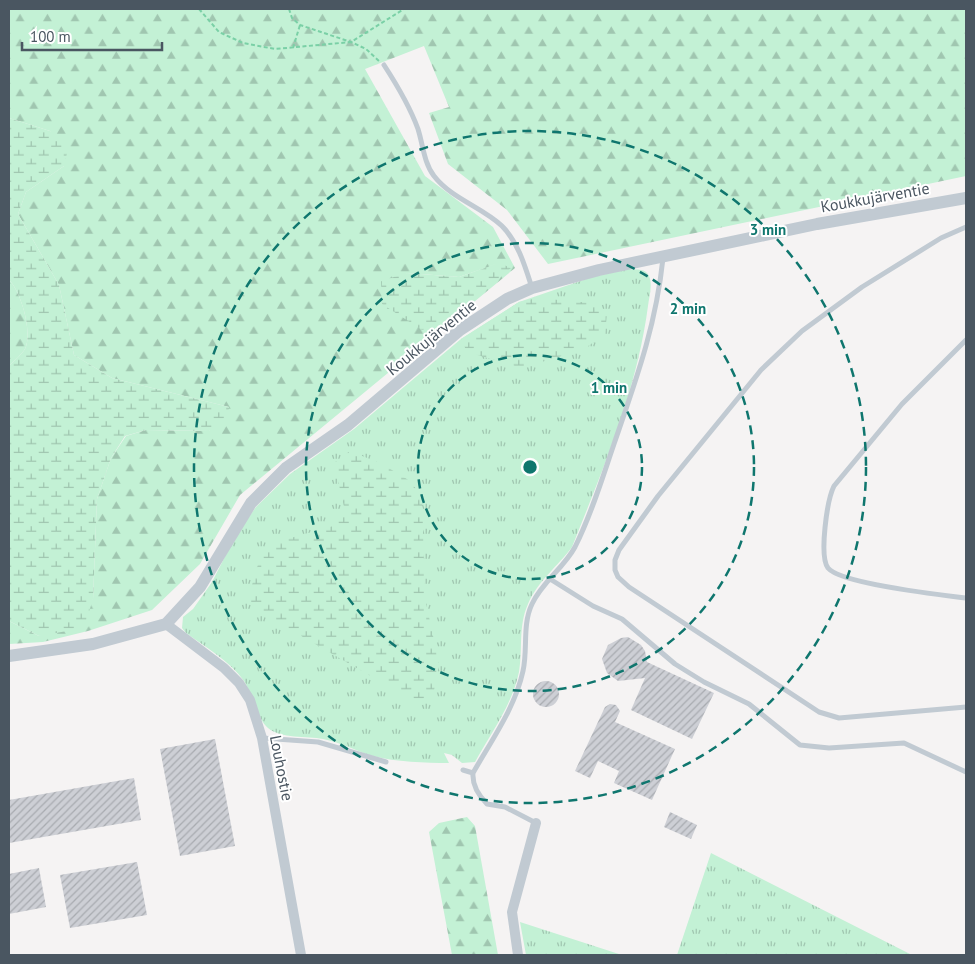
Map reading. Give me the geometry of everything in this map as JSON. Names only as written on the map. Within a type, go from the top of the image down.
[{"type":"street","name":"Koukkujärventie","points":[[166,624],[200,587],[251,503],[286,468],[348,425],[460,330],[507,299],[532,288],[599,270],[817,224],[966,198]]},
{"type":"street","points":[[9,656],[93,644],[166,624]]},
{"type":"street","name":"Louhostie","points":[[166,624],[224,668],[240,683],[250,700],[262,738],[301,955]]},
{"type":"street","points":[[518,955],[512,912],[536,823]]},
{"type":"lane","points":[[384,65],[396,83],[415,123],[426,162],[434,176],[450,191],[501,225],[514,241],[532,288]]},
{"type":"lane","points":[[966,227],[942,238],[862,287],[802,331],[761,370],[658,496],[619,550],[615,560],[618,577],[629,586],[819,712],[839,718],[966,707]]},
{"type":"lane","points":[[536,823],[505,806],[487,804],[478,795],[472,780],[473,773],[512,704],[523,672],[526,629],[530,607],[538,590],[565,564],[575,546],[601,483],[653,328],[663,257]]},
{"type":"lane","points":[[966,340],[902,404],[834,486],[830,498],[824,560],[827,567],[839,575],[905,590],[966,598]]},
{"type":"lane","points":[[550,579],[593,606],[622,619],[675,664],[704,682],[748,704],[800,745],[829,748],[904,743],[966,772]]},
{"type":"lane","points":[[262,738],[318,742],[386,762]]},
{"type":"lane","points":[[463,770],[473,773]]},
{"type":"path","points":[[199,9],[219,32],[244,43],[275,50],[351,42],[404,9]]},
{"type":"path","points":[[289,9],[292,18],[300,25],[366,49],[384,65]]},
{"type":"path","points":[[292,48],[300,25]]},
{"type":"green space","points":[[9,9],[966,9],[966,176],[548,264],[507,210],[448,164],[429,113],[449,107],[424,46],[365,69],[425,176],[493,227],[515,268],[240,495],[200,564],[152,610],[88,631],[43,642],[9,644],[9,621],[39,636],[93,599],[97,499],[111,458],[126,436],[146,430],[209,431],[229,407],[112,378],[74,355],[59,285],[18,214],[26,192],[64,166],[50,131],[9,118]],"holes":[[[407,273],[459,277],[382,304]]]},
{"type":"green space","points":[[9,118],[50,131],[68,149],[64,166],[26,192],[18,214],[59,285],[74,355],[112,378],[229,407],[227,422],[209,431],[146,430],[125,436],[111,458],[97,499],[93,599],[84,628],[39,636],[9,621],[9,366],[25,349],[28,333],[18,293],[9,280]]},
{"type":"green space","points":[[499,263],[511,268],[443,326],[422,330],[382,304],[381,281],[407,273],[460,277]]},
{"type":"green space","points":[[629,269],[648,273],[651,287],[636,368],[618,429],[572,547],[542,581],[528,604],[523,621],[519,672],[516,684],[500,718],[475,762],[462,763],[452,755],[444,753],[449,763],[391,760],[373,756],[329,740],[287,736],[273,732],[264,724],[247,686],[238,674],[225,661],[186,633],[182,628],[183,617],[193,609],[212,582],[236,535],[256,507],[290,474],[354,429],[461,339],[519,302],[592,277]]},
{"type":"green space","points":[[9,280],[18,293],[28,333],[25,349],[9,366]]},
{"type":"green space","points":[[537,298],[592,303],[607,313],[605,334],[584,349],[522,368],[467,352],[461,339],[519,302]]},
{"type":"green space","points":[[350,451],[382,464],[410,481],[422,497],[425,598],[439,664],[432,701],[412,700],[258,611],[248,599],[261,554],[280,541],[333,526],[345,511],[334,463]]},
{"type":"green space","points":[[467,817],[475,826],[498,955],[452,955],[429,832],[439,823]]},
{"type":"green space","points":[[711,853],[912,955],[677,955]]},
{"type":"green space","points":[[520,922],[622,955],[526,955]]},
{"type":"building","points":[[628,637],[641,645],[645,651],[647,662],[714,693],[692,739],[631,710],[645,678],[618,681],[607,673],[602,659],[608,645],[621,638]]},
{"type":"building","points":[[546,681],[555,685],[559,694],[555,703],[546,707],[537,703],[533,694],[537,685]]},
{"type":"building","points":[[610,704],[616,705],[620,711],[615,722],[675,749],[652,800],[614,783],[619,771],[598,761],[590,778],[575,771],[605,707]]},
{"type":"building","points":[[215,739],[235,846],[180,856],[160,749]]},
{"type":"building","points":[[134,778],[141,820],[9,843],[9,800]]},
{"type":"building","points":[[670,812],[697,825],[691,839],[664,827]]},
{"type":"building","points":[[137,862],[147,915],[70,928],[60,875]]},
{"type":"building","points":[[39,868],[46,907],[9,914],[9,874]]}]
